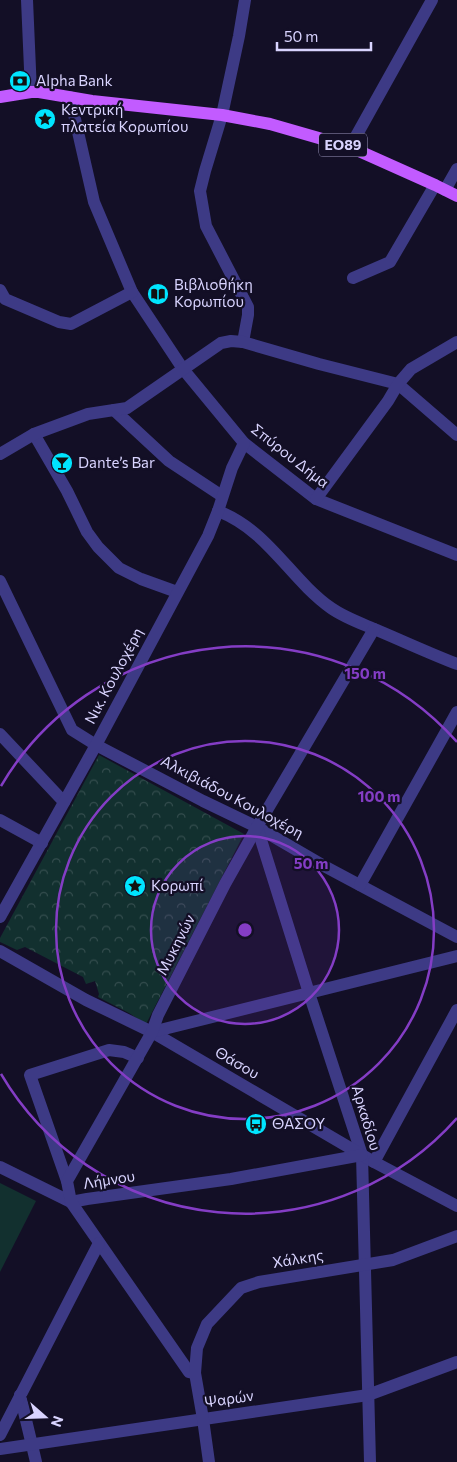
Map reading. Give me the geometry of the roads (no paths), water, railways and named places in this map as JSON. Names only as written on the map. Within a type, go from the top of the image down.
[{"type":"main road","name":"ΕΟ89","points":[[0,97],[31,92],[48,93],[92,101],[222,115],[270,124],[350,147],[457,196]]},
{"type":"street","points":[[27,0],[31,92]]},
{"type":"street","points":[[243,342],[248,307],[206,226],[200,191],[222,115],[245,0]]},
{"type":"street","points":[[350,147],[432,0]]},
{"type":"street","name":"Σπύρου Δήμα","points":[[70,97],[94,202],[132,292],[183,369],[244,443],[316,499],[457,555]]},
{"type":"street","points":[[353,278],[390,262],[440,187],[457,169]]},
{"type":"street","points":[[2,297],[59,322],[71,324],[132,292]]},
{"type":"street","points":[[0,454],[34,434],[88,414],[127,408],[221,343],[231,341],[243,342],[398,384],[457,436]]},
{"type":"street","points":[[316,499],[388,401],[398,384],[411,369],[456,343]]},
{"type":"street","points":[[114,410],[169,461],[222,496]]},
{"type":"street","points":[[34,434],[67,491],[87,532],[98,547],[119,568],[141,579],[177,592]]},
{"type":"street","name":"Νικ. Κουλοχέρη","points":[[0,917],[96,745],[208,536],[232,468],[244,443]]},
{"type":"street","points":[[218,511],[237,520],[269,544],[312,592],[330,608],[457,664]]},
{"type":"street","name":"Αλκιβιάδου Κουλοχέρη","points":[[0,581],[4,600],[72,730],[96,745],[257,827],[457,937]]},
{"type":"street","name":"Μυκηνών","points":[[67,1182],[152,1032],[158,1015],[225,884],[374,629]]},
{"type":"street","points":[[360,885],[457,712]]},
{"type":"street","points":[[0,734],[64,802]]},
{"type":"street","points":[[0,820],[42,843]]},
{"type":"street","name":"Αρκαδίου","points":[[257,827],[362,1155],[370,1462]]},
{"type":"street","name":"Θάσου","points":[[0,951],[86,1000],[152,1032],[374,1162],[457,1206]]},
{"type":"street","points":[[152,1032],[457,956]]},
{"type":"street","points":[[374,1162],[457,1010]]},
{"type":"street","name":"Λήμνου","points":[[67,1182],[30,1076],[109,1050],[124,1052],[138,1058]]},
{"type":"street","name":"Λήμνου","points":[[195,1373],[189,1372],[70,1202],[231,1179],[362,1155]]},
{"type":"street","points":[[0,1167],[70,1202]]},
{"type":"street","points":[[67,1182],[70,1202]]},
{"type":"street","name":"Χάλκης","points":[[209,1462],[195,1373],[197,1348],[207,1324],[241,1288],[258,1282],[393,1260],[457,1236]]},
{"type":"street","points":[[0,1435],[99,1244]]},
{"type":"street","name":"Ψαρών","points":[[0,1449],[368,1395],[457,1362]]},
{"type":"street","points":[[20,1396],[36,1462]]},
{"type":"place","name":"Alpha Bank","points":[[20,81]]},
{"type":"place","name":"Κεντρική πλατεία Κορωπίου","points":[[45,119]]},
{"type":"place","name":"Βιβλιοθήκη Κορωπίου","points":[[158,294]]},
{"type":"place","name":"Dante’s Bar","points":[[62,463]]},
{"type":"place","name":"Κορωπί","points":[[135,886]]},
{"type":"place","name":"ΘΑΣΟΥ","points":[[256,1124]]}]
